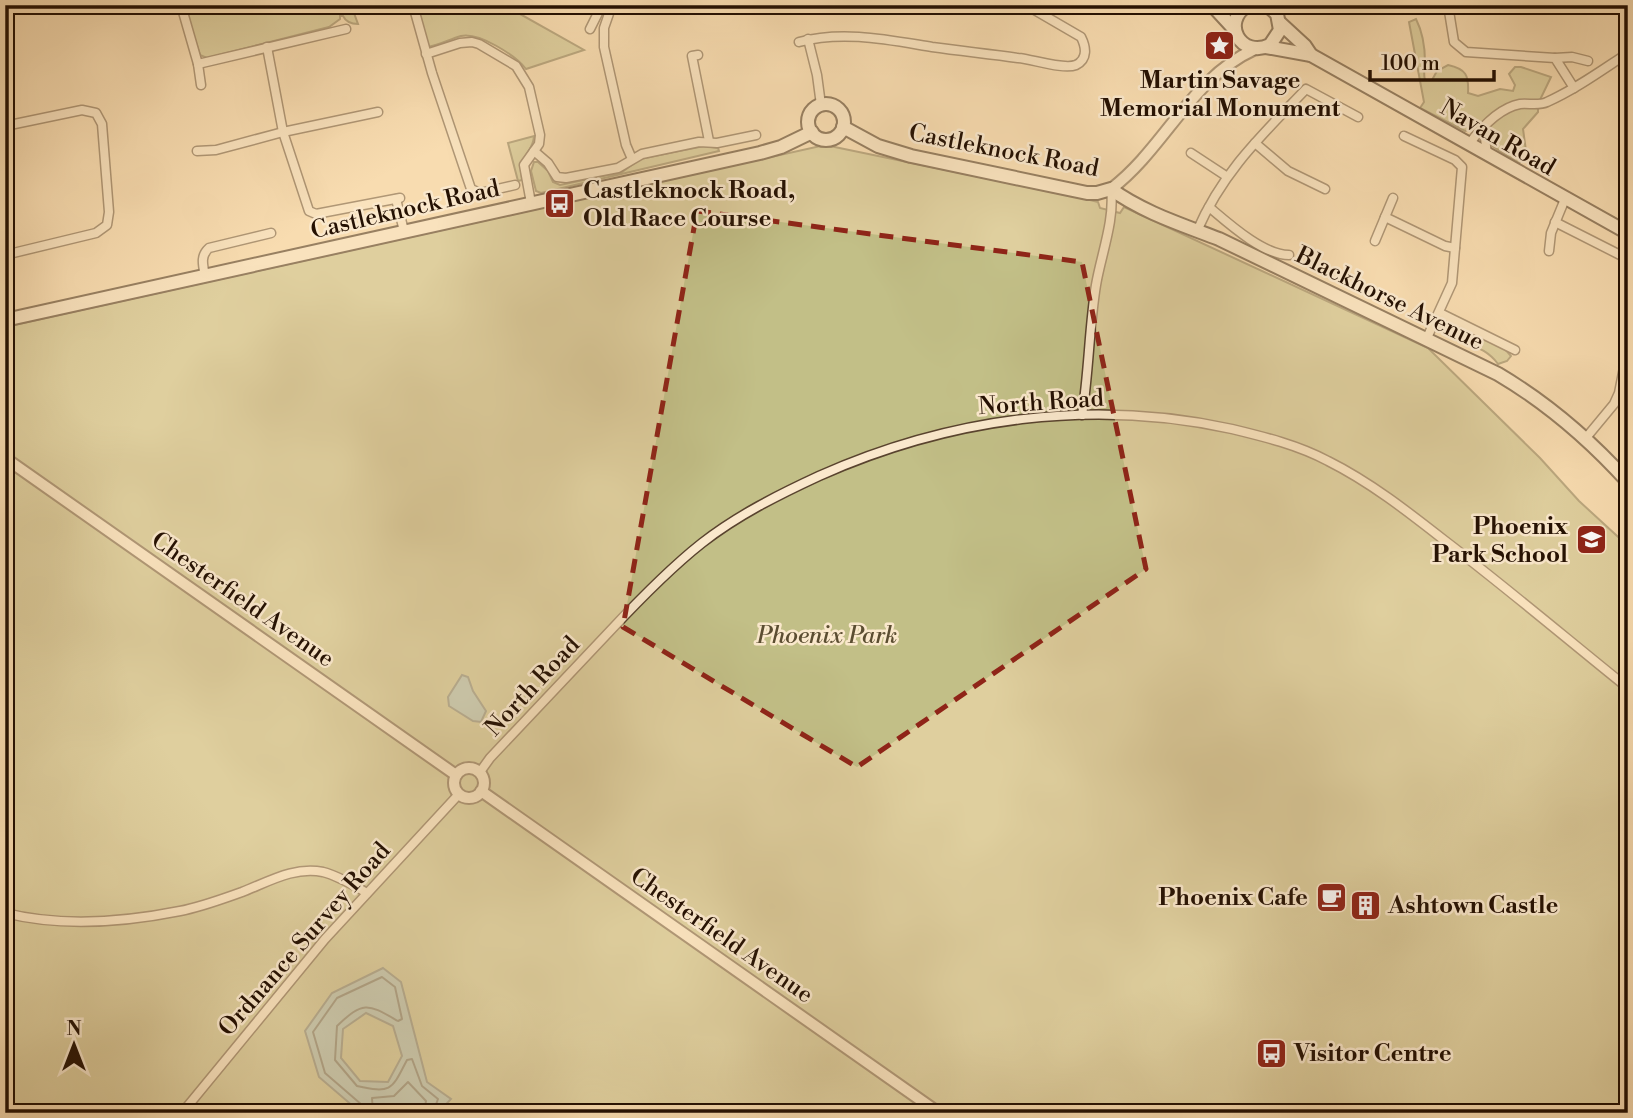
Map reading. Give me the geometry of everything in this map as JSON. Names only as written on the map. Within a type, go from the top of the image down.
[{"type":"main road","points":[[1212,5],[1237,35]]},
{"type":"main road","points":[[1237,35],[1237,15],[1246,5]]},
{"type":"main road","points":[[1261,48],[1278,36],[1275,12]]},
{"type":"main road","name":"Navan Road","points":[[1275,12],[1311,55]]},
{"type":"main road","name":"Navan Road","points":[[1237,35],[1247,46],[1311,55],[1628,233]]},
{"type":"main road","points":[[821,104],[832,105],[843,116],[842,127],[836,136],[831,138],[820,139],[809,127],[811,111],[821,104]]},
{"type":"main road","name":"Castleknock Road","points":[[842,127],[878,146],[911,156],[1087,192],[1111,189]]},
{"type":"main road","name":"Castleknock Road","points":[[6,320],[760,153],[811,132]]},
{"type":"main road","name":"Blackhorse Avenue","points":[[1111,189],[1132,202],[1230,244],[1488,369],[1528,392],[1585,439],[1628,482]]},
{"type":"street","points":[[181,5],[198,64],[201,85]]},
{"type":"street","points":[[413,5],[426,54],[471,189],[480,192],[515,185]]},
{"type":"street","points":[[590,29],[602,5]]},
{"type":"street","points":[[612,5],[606,19],[603,38],[625,145],[632,159]]},
{"type":"street","points":[[682,5],[706,9],[727,5]]},
{"type":"street","points":[[821,104],[817,75],[803,40],[849,36],[1067,66],[1076,65],[1085,54],[1086,45],[1081,37],[1027,5]]},
{"type":"street","points":[[1448,5],[1454,43],[1466,52],[1572,57],[1588,61]]},
{"type":"street","points":[[1627,5],[1628,12]]},
{"type":"street","points":[[198,64],[346,29]]},
{"type":"street","points":[[1232,61],[1237,35]]},
{"type":"street","points":[[592,40],[603,38]]},
{"type":"street","points":[[426,54],[472,42],[516,66],[529,87],[540,135],[539,144],[524,165],[531,203]]},
{"type":"street","points":[[267,47],[283,132],[304,197],[312,213],[398,199],[404,231]]},
{"type":"street","name":"Castleknock Road","points":[[1111,189],[1130,174],[1204,85],[1232,61],[1261,48]]},
{"type":"street","points":[[1469,144],[1494,117],[1509,107],[1523,103],[1542,104],[1574,88],[1628,53]]},
{"type":"street","points":[[698,55],[692,56],[709,141]]},
{"type":"street","points":[[1555,58],[1574,88]]},
{"type":"street","points":[[1197,231],[1226,176],[1306,89],[1358,117]]},
{"type":"street","points":[[5,127],[82,110],[96,113],[102,124],[109,212],[107,226],[96,233],[5,255]]},
{"type":"street","points":[[197,151],[236,145],[378,112]]},
{"type":"street","points":[[1484,129],[1487,155]]},
{"type":"street","points":[[534,151],[561,178],[618,168],[642,154],[756,135]]},
{"type":"street","points":[[1404,136],[1455,160],[1461,167],[1452,283],[1426,340]]},
{"type":"street","points":[[1255,143],[1288,171],[1325,189]]},
{"type":"street","points":[[1191,153],[1226,176]]},
{"type":"street","points":[[1082,415],[1089,335],[1110,211],[1111,189]]},
{"type":"street","points":[[1375,241],[1393,198]]},
{"type":"street","points":[[1549,251],[1555,222],[1564,199]]},
{"type":"street","points":[[1209,207],[1241,233],[1278,253],[1289,255]]},
{"type":"street","points":[[1385,218],[1445,246],[1455,248]]},
{"type":"street","points":[[1555,222],[1628,259]]},
{"type":"street","points":[[205,276],[202,260],[204,252],[209,248],[271,233]]},
{"type":"street","points":[[1440,313],[1515,350]]},
{"type":"street","points":[[1585,439],[1615,404],[1628,347]]},
{"type":"street","name":"North Road","points":[[480,772],[611,629],[678,563],[738,517],[793,488],[905,442],[984,424],[1082,415],[1203,423],[1296,446],[1326,460],[1379,490],[1628,688]]},
{"type":"street","name":"Chesterfield Avenue","points":[[5,458],[456,775]]},
{"type":"street","points":[[467,768],[480,772],[484,784],[481,791],[469,798],[458,794],[454,783],[456,775],[467,768]]},
{"type":"street","name":"Chesterfield Avenue","points":[[481,791],[939,1113]]},
{"type":"street","name":"Ordnance Survey Road","points":[[182,1113],[325,939],[458,794]]},
{"type":"street","points":[[5,913],[60,921],[151,916],[183,911],[279,876],[301,872],[321,872],[341,878],[367,893]]},
{"type":"highlighted area","points":[[697,211],[1082,262],[1146,569],[857,767],[623,627]]},
{"type":"green space","points":[[184,5],[320,5],[319,9],[323,10],[332,5],[351,5],[358,24],[340,16],[340,19],[329,27],[207,58],[200,55]]},
{"type":"green space","points":[[417,5],[504,5],[584,50],[526,69],[505,51],[487,41],[469,36],[428,47]]},
{"type":"green space","points":[[1416,19],[1424,45],[1425,80],[1432,80],[1437,71],[1448,65],[1463,71],[1468,82],[1468,93],[1478,96],[1500,89],[1513,91],[1515,85],[1509,74],[1515,67],[1551,77],[1538,104],[1538,112],[1523,129],[1527,158],[1519,163],[1489,144],[1489,134],[1474,129],[1465,131],[1420,108],[1424,102],[1409,22]]},
{"type":"green space","points":[[534,136],[522,164],[522,180],[518,181],[508,143]]},
{"type":"green space","name":"Phoenix Park","points":[[825,145],[1090,200],[1098,202],[1100,208],[1120,213],[1124,207],[1428,348],[1540,458],[1579,501],[1628,546],[1628,1113],[5,1113],[5,327]]},
{"type":"green space","points":[[704,146],[718,148],[719,151],[541,193],[536,191],[531,171],[534,162],[538,162],[548,171],[553,182],[560,185],[622,172],[640,159]]},
{"type":"green space","points":[[1449,321],[1504,348],[1511,356],[1507,361],[1498,364],[1485,352],[1448,334],[1442,328]]},
{"type":"water","points":[[462,675],[468,677],[473,691],[486,711],[481,722],[473,721],[449,706],[448,697]]},
{"type":"water","points":[[383,968],[401,982],[427,1082],[451,1099],[438,1113],[361,1113],[319,1077],[305,1031],[332,993]],"holes":[[[366,1013],[393,1026],[402,1056],[388,1082],[360,1081],[341,1058],[343,1029]]]},
{"type":"place","name":"Martin Savage Memorial Monument","points":[[1220,46]]},
{"type":"place","name":"Castleknock Road, Old Race Course","points":[[560,204]]},
{"type":"place","name":"Phoenix Park School","points":[[1591,540]]},
{"type":"place","name":"Phoenix Cafe","points":[[1331,897]]},
{"type":"place","name":"Ashtown Castle","points":[[1365,905]]},
{"type":"place","name":"Visitor Centre","points":[[1271,1053]]}]
